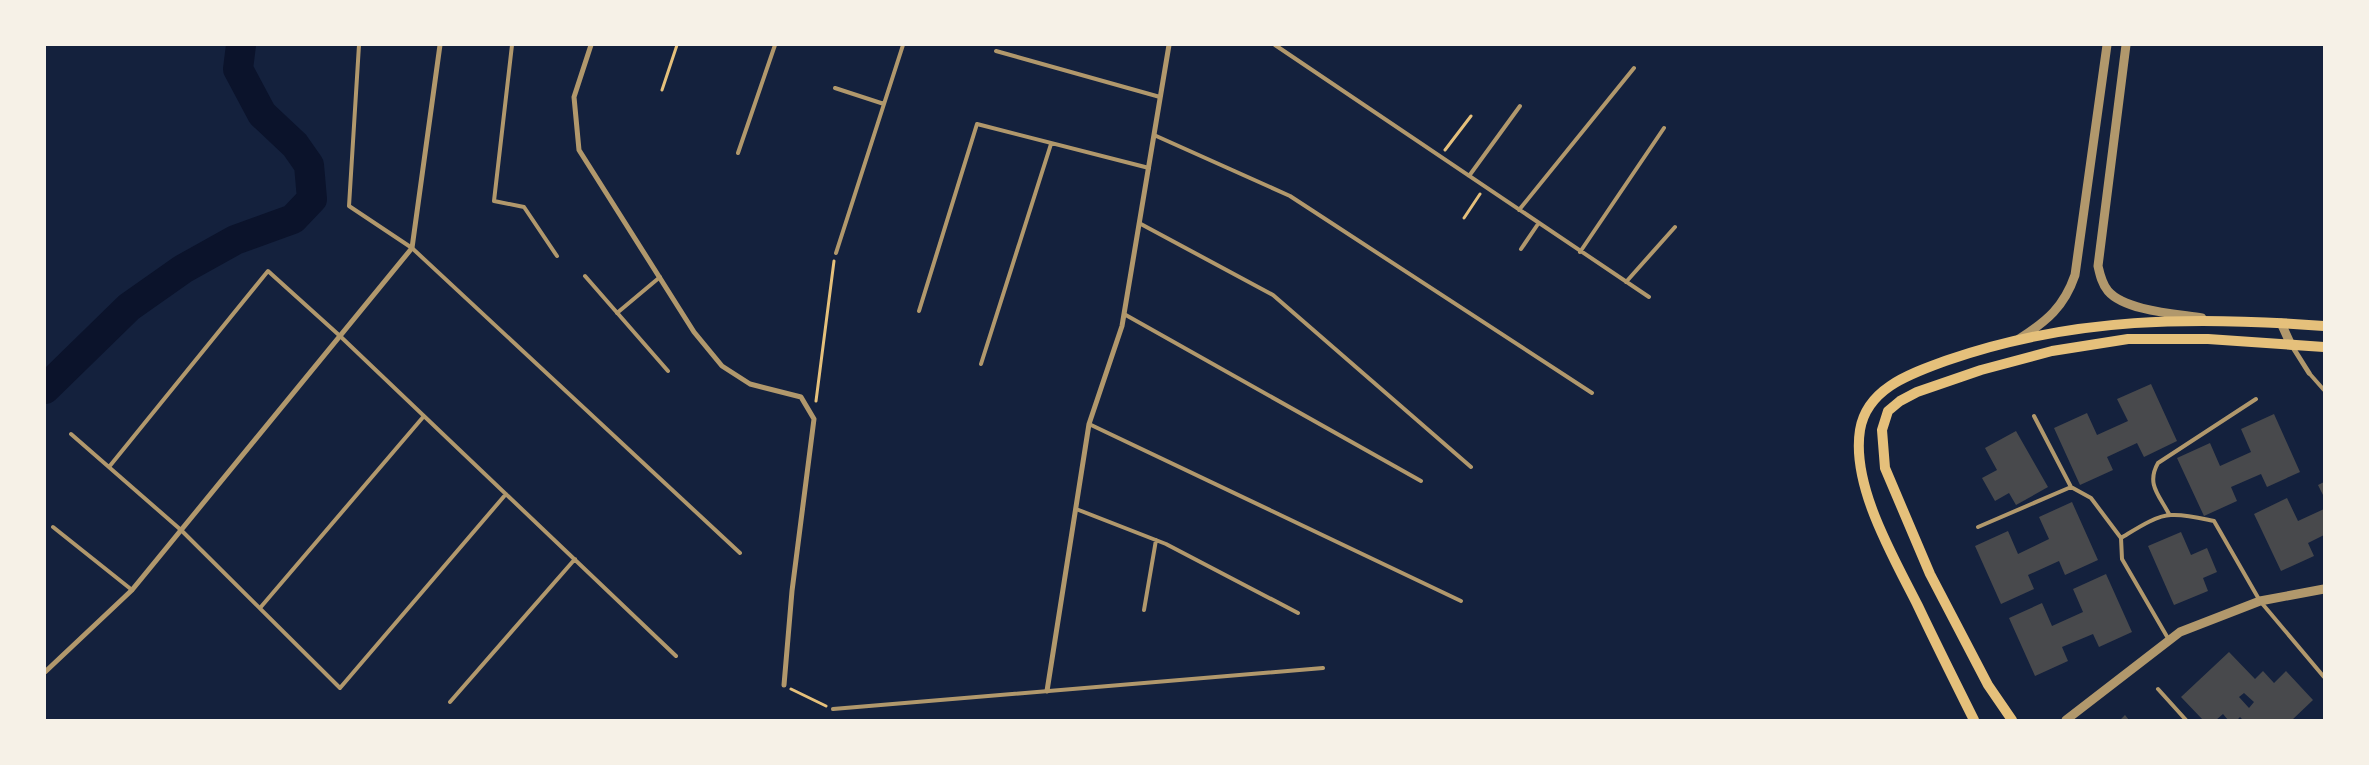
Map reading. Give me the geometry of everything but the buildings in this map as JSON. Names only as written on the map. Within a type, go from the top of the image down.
[{"type":"main road","points":[[1974,720],[1878,526],[1860,458],[1860,430],[1866,413],[1877,395],[1892,383],[1915,372],[1975,351],[2018,340],[2091,326],[2214,320],[2324,326]]},
{"type":"main road","points":[[2012,720],[1988,685],[1930,574],[1885,468],[1882,430],[1888,411],[1900,401],[1917,392],[1981,370],[2043,353],[2128,339],[2208,339],[2324,347]]},
{"type":"street","points":[[45,672],[132,590],[412,248],[440,45]]},
{"type":"street","points":[[591,45],[574,97],[579,150],[694,332],[722,366],[750,384],[801,396],[814,419],[792,590],[784,685]]},
{"type":"street","points":[[1047,691],[1089,424],[1122,326],[1169,45]]},
{"type":"street","points":[[2018,340],[2039,326],[2063,303],[2075,275],[2107,45]]},
{"type":"street","points":[[2126,45],[2098,266],[2100,275],[2108,291],[2125,302],[2145,309],[2214,320]]},
{"type":"street","points":[[2282,323],[2291,345],[2308,374]]},
{"type":"street","points":[[2066,720],[2180,632],[2260,601],[2324,589]]},
{"type":"lane","points":[[359,45],[349,206],[412,248],[740,553]]},
{"type":"lane","points":[[512,45],[494,201],[524,207],[557,256]]},
{"type":"lane","points":[[738,153],[775,45]]},
{"type":"lane","points":[[836,253],[903,45]]},
{"type":"lane","points":[[1275,45],[1649,297]]},
{"type":"lane","points":[[996,51],[1160,97]]},
{"type":"lane","points":[[1519,210],[1634,68]]},
{"type":"lane","points":[[835,88],[884,104]]},
{"type":"lane","points":[[1469,176],[1520,106]]},
{"type":"lane","points":[[919,311],[978,124],[1148,168]]},
{"type":"lane","points":[[1580,252],[1664,128]]},
{"type":"lane","points":[[1154,135],[1290,196],[1592,394]]},
{"type":"lane","points":[[981,364],[1051,144]]},
{"type":"lane","points":[[1139,223],[1273,295],[1471,467]]},
{"type":"lane","points":[[1521,248],[1538,224]]},
{"type":"lane","points":[[1626,282],[1675,227]]},
{"type":"lane","points":[[109,467],[268,271],[340,336],[676,656]]},
{"type":"lane","points":[[585,276],[668,371]]},
{"type":"lane","points":[[617,313],[660,277]]},
{"type":"lane","points":[[1124,314],[1421,481]]},
{"type":"lane","points":[[2308,374],[2324,390]]},
{"type":"lane","points":[[2169,514],[2152,483],[2153,471],[2158,462],[2256,398]]},
{"type":"lane","points":[[260,608],[424,416]]},
{"type":"lane","points":[[2034,416],[2072,487],[2091,498],[2121,538],[2122,559],[2169,640]]},
{"type":"lane","points":[[1089,424],[1461,601]]},
{"type":"lane","points":[[71,434],[182,530],[340,688],[506,494]]},
{"type":"lane","points":[[1978,527],[2072,487]]},
{"type":"lane","points":[[1076,509],[1156,540],[1298,613]]},
{"type":"lane","points":[[2121,538],[2140,526],[2169,514],[2214,522],[2260,601],[2324,677]]},
{"type":"lane","points":[[53,527],[132,590]]},
{"type":"lane","points":[[1144,610],[1156,540]]},
{"type":"lane","points":[[450,702],[575,559]]},
{"type":"lane","points":[[834,709],[1323,668]]},
{"type":"lane","points":[[2158,689],[2186,720]]},
{"type":"path","points":[[662,90],[677,45]]},
{"type":"path","points":[[1440,156],[1471,116]]},
{"type":"path","points":[[1464,218],[1485,187]]},
{"type":"path","points":[[814,419],[836,253]]},
{"type":"path","points":[[784,685],[834,709]]},
{"type":"waterway","points":[[45,389],[129,307],[183,269],[235,240],[293,219],[312,199],[309,165],[295,145],[262,114],[238,69],[241,45]]}]
